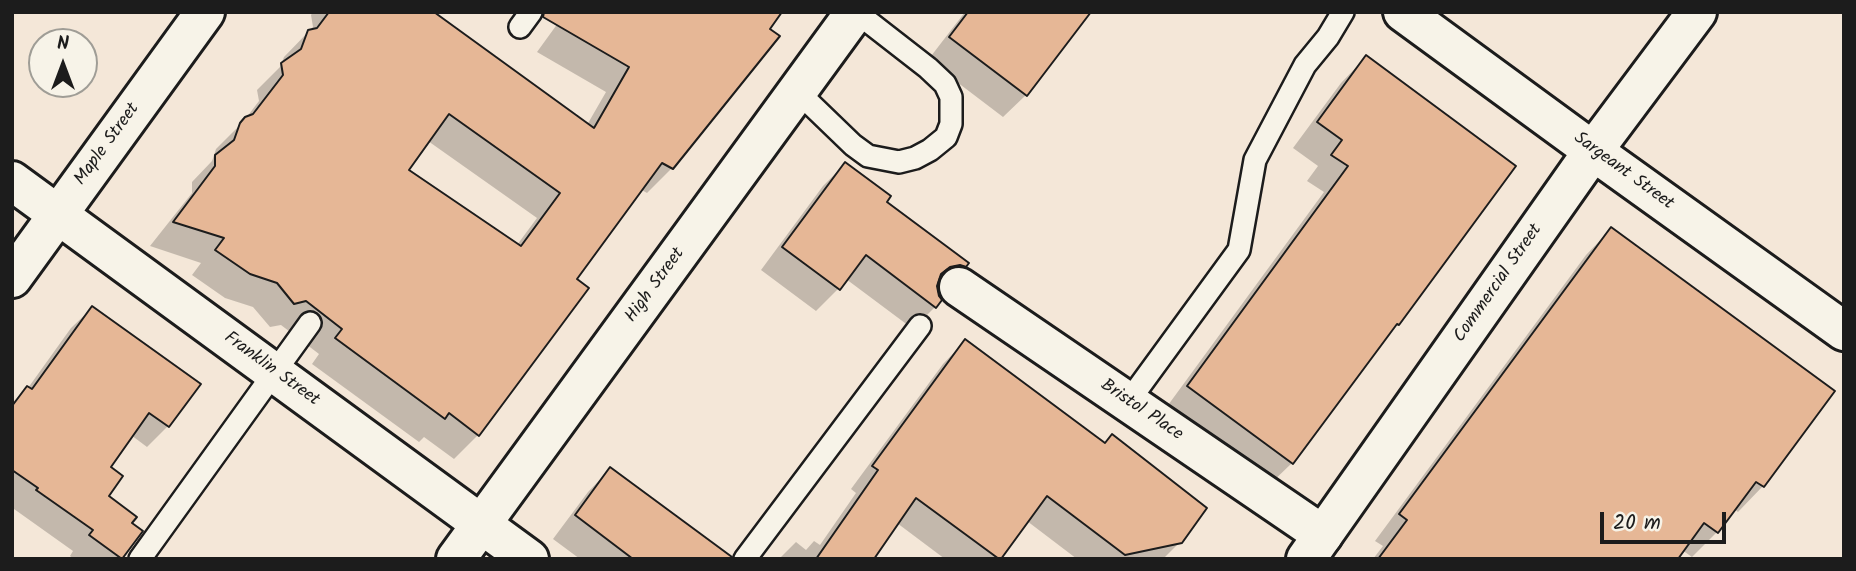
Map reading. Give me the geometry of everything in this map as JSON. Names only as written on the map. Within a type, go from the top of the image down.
[{"type":"street","name":"Maple Street","points":[[12,278],[205,12]]},
{"type":"street","name":"High Street","points":[[456,559],[856,12]]},
{"type":"street","name":"Sargeant Street","points":[[1403,12],[1844,331]]},
{"type":"street","name":"Commercial Street","points":[[1315,547],[1592,151],[1697,12]]},
{"type":"street","name":"Franklin Street","points":[[12,181],[530,559]]},
{"type":"street","name":"Bristol Place","points":[[959,287],[1128,402],[1315,547]]},
{"type":"lane","points":[[797,91],[868,156],[899,162],[915,158],[946,137],[951,124],[951,97],[945,84],[856,12]]},
{"type":"lane","points":[[1128,402],[1239,250],[1255,160],[1305,65],[1328,37],[1343,12]]},
{"type":"lane","points":[[140,559],[310,323]]},
{"type":"lane","points":[[746,559],[920,326]]},
{"type":"building","points":[[329,12],[434,12],[594,128],[629,67],[543,17],[544,12],[782,12],[770,29],[780,36],[673,169],[662,163],[577,279],[589,288],[479,436],[449,413],[445,419],[335,338],[342,329],[306,301],[294,304],[277,283],[250,274],[215,250],[224,238],[173,222],[215,166],[215,155],[234,140],[240,123],[253,114],[283,75],[281,63],[301,49],[308,30],[317,28]],"holes":[[[449,114],[560,193],[521,246],[409,170]]]},
{"type":"building","points":[[968,12],[1091,12],[1027,96],[949,37]]},
{"type":"building","points":[[1366,55],[1516,166],[1293,464],[1187,386],[1348,166],[1331,155],[1342,140],[1317,122]]},
{"type":"building","points":[[845,162],[891,196],[887,202],[969,263],[966,267],[950,267],[941,274],[937,286],[942,300],[936,308],[866,255],[840,290],[782,247]]},
{"type":"building","points":[[1611,227],[1835,391],[1764,487],[1756,482],[1718,533],[1704,523],[1678,559],[1378,559],[1407,520],[1399,514]]},
{"type":"building","points":[[92,306],[201,384],[169,427],[149,413],[111,467],[123,476],[109,496],[137,517],[132,523],[143,531],[122,559],[89,535],[93,530],[12,470],[12,406],[27,386],[32,389]]},
{"type":"building","points":[[965,339],[1105,443],[1112,434],[1207,508],[1182,543],[1125,555],[1047,496],[999,559],[916,498],[874,559],[816,559],[878,470],[872,466]]},
{"type":"building","points":[[610,467],[732,559],[633,559],[575,515]]}]
